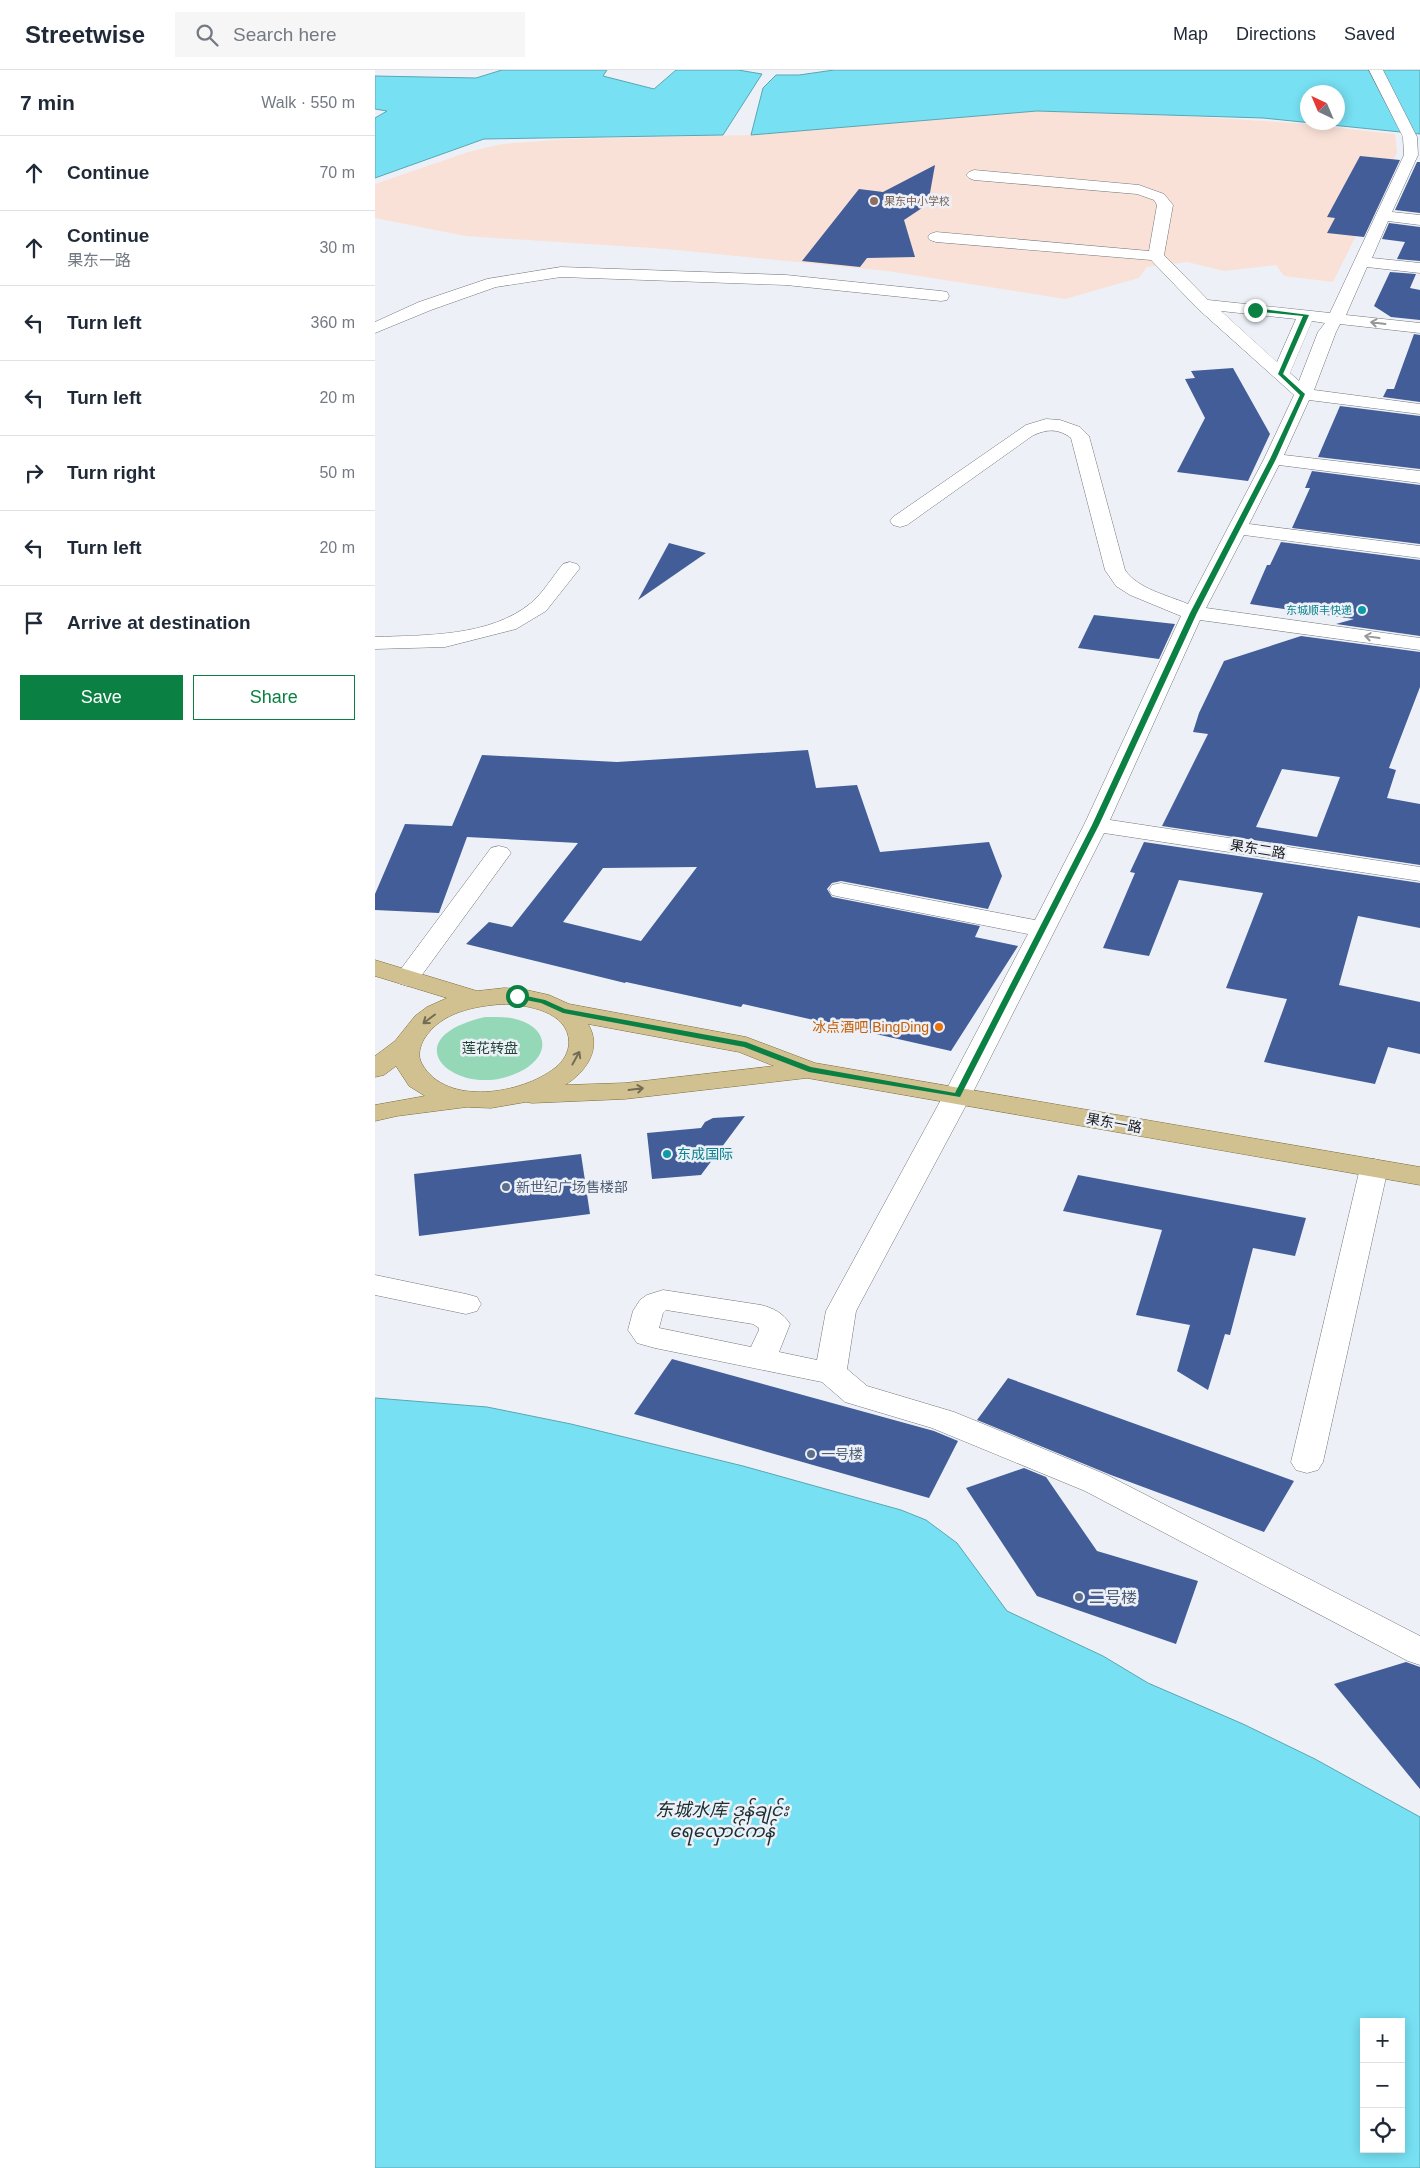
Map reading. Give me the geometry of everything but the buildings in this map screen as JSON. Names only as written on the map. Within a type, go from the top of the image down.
[{"type":"main road","points":[[375,968],[477,999]]},
{"type":"main road","points":[[375,1069],[407,1043],[419,1026],[438,1012],[462,1002],[489,996],[517,996],[543,1001],[563,1011],[746,1045],[809,1070]]},
{"type":"main road","points":[[518,1096],[545,1087],[566,1073],[579,1057],[583,1040],[577,1024],[563,1011]]},
{"type":"main road","points":[[407,1043],[406,1061],[415,1077],[433,1090],[458,1098],[472,1099],[487,1100],[518,1096],[625,1091],[809,1070]]},
{"type":"main road","name":"果东一路","points":[[809,1070],[1420,1176]]},
{"type":"main road","points":[[375,1113],[397,1108],[472,1099]]},
{"type":"street","points":[[831,1372],[833,1350],[841,1311],[957,1096],[1096,825],[1191,619],[1273,459],[1303,394],[1331,325],[1383,216],[1415,155],[1410,137],[1376,70]]},
{"type":"street","points":[[974,175],[1139,190],[1159,197],[1165,204],[1156,256]]},
{"type":"street","points":[[1383,216],[1420,220]]},
{"type":"street","points":[[936,237],[1156,256],[1203,304],[1303,394],[1420,409]]},
{"type":"street","points":[[1361,262],[1420,268]]},
{"type":"street","points":[[375,328],[425,306],[493,282],[561,272],[786,280],[941,296]]},
{"type":"street","points":[[1203,304],[1306,315],[1331,325],[1420,342]]},
{"type":"street","points":[[1281,374],[1306,315]]},
{"type":"street","points":[[1331,325],[1420,328]]},
{"type":"street","points":[[900,522],[1025,432],[1047,424],[1059,424],[1073,430],[1080,436],[1115,570],[1123,582],[1191,619],[1420,660]]},
{"type":"street","points":[[1273,459],[1420,477]]},
{"type":"street","points":[[1237,528],[1420,552]]},
{"type":"street","points":[[375,642],[445,641],[509,625],[539,607],[570,568]]},
{"type":"street","points":[[1191,619],[1420,644]]},
{"type":"street","name":"果东二路","points":[[1096,825],[1420,874]]},
{"type":"street","points":[[407,978],[499,853]]},
{"type":"street","points":[[841,890],[1043,929]]},
{"type":"street","points":[[1307,1462],[1374,1168]]},
{"type":"street","points":[[375,1285],[466,1304]]},
{"type":"street","points":[[760,1359],[831,1372],[856,1394],[943,1420],[1096,1483],[1420,1652]]},
{"type":"shaded area","name":"果东中小学校","points":[[1037,111],[1201,117],[1300,124],[1300,130],[1345,129],[1395,134],[1397,153],[1333,282],[1284,276],[1276,265],[1224,271],[1187,262],[1147,267],[1139,278],[1065,299],[887,271],[666,249],[465,236],[375,218],[375,184],[468,152],[502,144],[568,139],[751,135]]},
{"type":"green space","name":"莲花转盘","points":[[485,1017],[515,1019],[529,1024],[536,1029],[542,1042],[539,1056],[525,1069],[501,1078],[478,1080],[458,1075],[444,1066],[437,1053],[440,1040],[455,1027]]},
{"type":"water","points":[[502,70],[607,70],[603,76],[654,89],[676,70],[738,70],[762,74],[723,135],[484,139],[375,178],[375,118],[387,111],[375,109],[375,76],[476,78]]},
{"type":"water","points":[[834,70],[1420,70],[1420,134],[1345,126],[1345,85],[1300,85],[1300,122],[1263,118],[1037,111],[751,135],[763,88],[776,75],[799,75]]},
{"type":"water","name":"东城水库 ဒွန်ချင်း ရေလှောင်ကန်","points":[[375,1398],[487,1407],[571,1424],[743,1466],[901,1510],[926,1520],[957,1543],[1007,1611],[1103,1656],[1148,1683],[1243,1724],[1315,1759],[1420,1817],[1420,2168],[375,2168]]},
{"type":"place","name":"果东中小学校","points":[[874,201]]},
{"type":"place","name":"东城顺丰快递","points":[[1362,610]]},
{"type":"place","name":"冰点酒吧 BingDing","points":[[939,1027]]},
{"type":"place","name":"东成国际","points":[[667,1154]]},
{"type":"place","name":"新世纪广场售楼部","points":[[506,1187]]},
{"type":"place","name":"一号楼","points":[[811,1454]]},
{"type":"place","name":"二号楼","points":[[1079,1597]]},
{"type":"route","points":[[517,996],[543,1001],[563,1011],[746,1045],[809,1070],[957,1096],[1096,825],[1193,613],[1273,459],[1303,394],[1281,374],[1306,315],[1255,310]]}]
